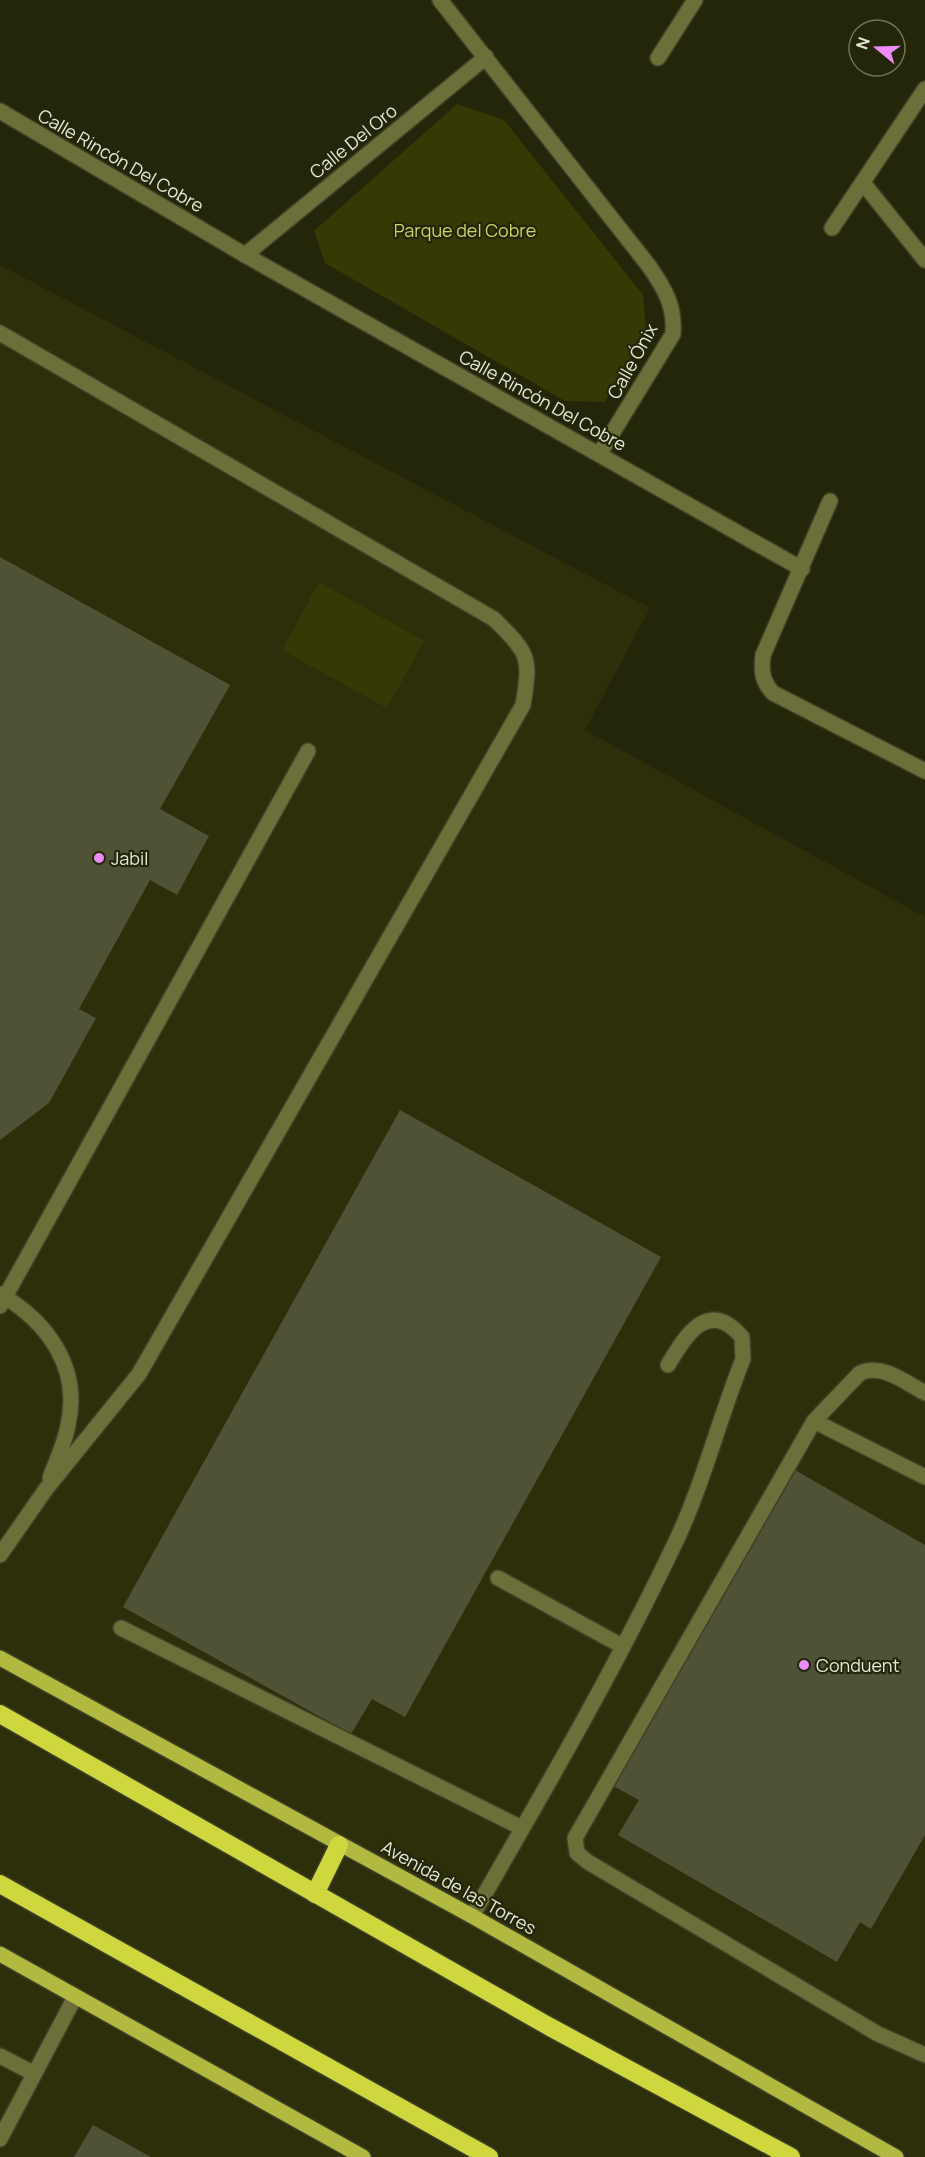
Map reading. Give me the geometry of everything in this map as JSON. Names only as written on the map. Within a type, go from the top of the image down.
[{"type":"highway","points":[[0,1714],[550,2026],[791,2157]]},
{"type":"highway","points":[[315,1894],[339,1845]]},
{"type":"highway","points":[[0,1884],[489,2157]]},
{"type":"main road","name":"Avenida de las Torres","points":[[0,1658],[472,1916],[896,2157]]},
{"type":"main road","points":[[0,1954],[363,2157]]},
{"type":"street","points":[[440,0],[486,57]]},
{"type":"street","points":[[658,58],[696,0]]},
{"type":"street","name":"Calle Del Oro","points":[[245,255],[486,57]]},
{"type":"street","name":"Calle Ónix","points":[[486,57],[668,293],[674,317],[673,334],[600,453]]},
{"type":"street","points":[[832,228],[925,88]]},
{"type":"street","name":"Calle Rincón Del Cobre","points":[[0,111],[245,255],[600,453],[802,569]]},
{"type":"street","points":[[863,183],[925,260]]},
{"type":"street","points":[[0,333],[494,619],[518,642],[529,667],[523,705],[139,1374],[46,1489],[0,1555]]},
{"type":"street","points":[[830,501],[763,655],[761,672],[766,686],[773,693],[925,771]]},
{"type":"street","points":[[46,1489],[69,1424],[71,1394],[66,1368],[58,1347],[45,1331],[2,1299],[308,751]]},
{"type":"street","points":[[472,1916],[622,1646],[677,1539],[696,1493],[743,1359],[742,1337],[722,1322],[707,1321],[688,1333],[668,1365]]},
{"type":"street","points":[[925,1393],[879,1368],[869,1369],[860,1373],[814,1421],[575,1838],[577,1853],[588,1862],[878,2034],[925,2055]]},
{"type":"street","points":[[814,1421],[925,1477]]},
{"type":"street","points":[[498,1578],[622,1646]]},
{"type":"street","points":[[121,1628],[522,1828]]},
{"type":"street","points":[[0,2139],[75,1997]]},
{"type":"street","points":[[0,2056],[33,2073]]},
{"type":"shaded area","points":[[0,265],[650,608],[585,730],[925,917],[925,2157],[0,2157]]},
{"type":"green space","name":"Parque del Cobre","points":[[457,104],[504,120],[643,295],[646,329],[605,402],[565,401],[325,263],[314,231]]},
{"type":"green space","points":[[319,582],[424,641],[387,708],[282,650]]},
{"type":"building","name":"Jabil","points":[[0,557],[230,685],[160,809],[209,836],[177,895],[150,880],[79,1009],[96,1018],[49,1103],[0,1140]]},
{"type":"building","points":[[400,1110],[661,1257],[405,1717],[372,1699],[351,1734],[123,1607]]},
{"type":"building","name":"Conduent","points":[[795,1470],[925,1545],[925,1835],[871,1929],[860,1922],[837,1962],[618,1835],[639,1800],[613,1786]]},
{"type":"building","points":[[93,2125],[151,2157],[74,2157]]},
{"type":"place","name":"Jabil","points":[[99,858]]},
{"type":"place","name":"Conduent","points":[[804,1665]]}]
